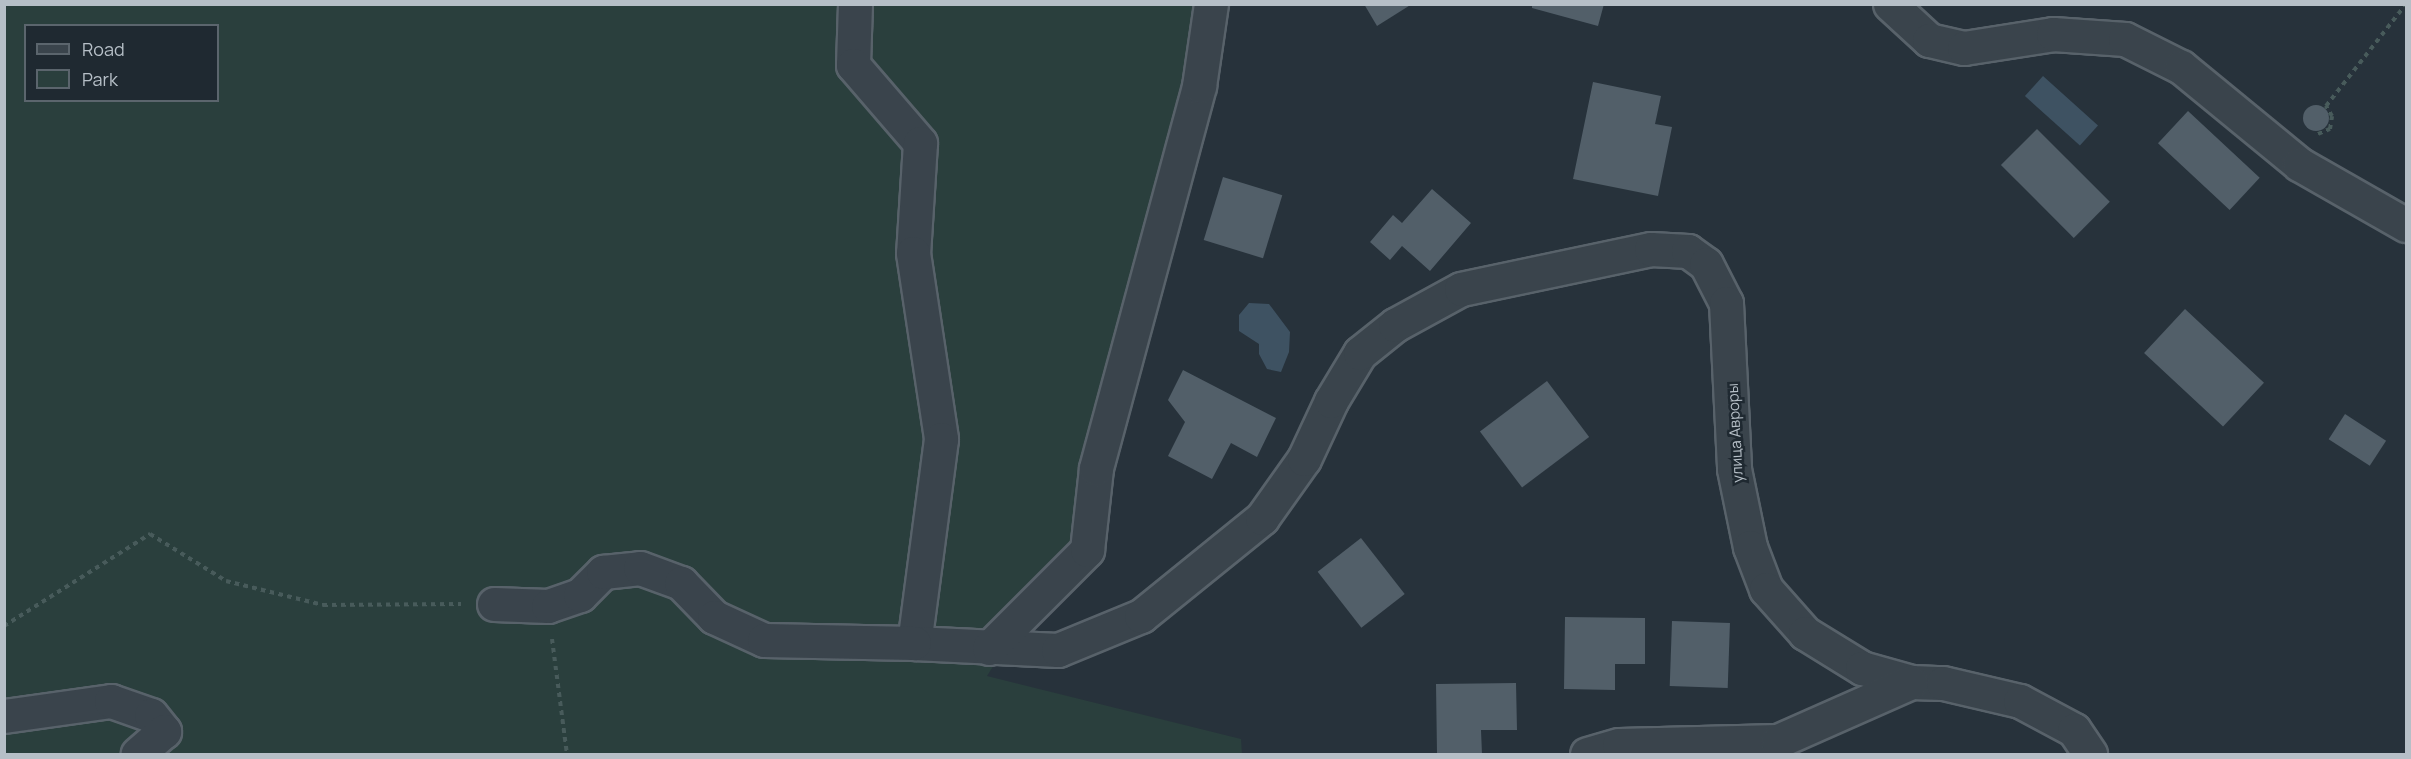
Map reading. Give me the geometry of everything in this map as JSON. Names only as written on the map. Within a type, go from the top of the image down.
[{"type":"street","points":[[855,4],[853,65],[920,143],[913,253],[941,439],[914,644]]},
{"type":"street","points":[[989,648],[1087,550],[1096,468],[1199,86],[1211,4]]},
{"type":"street","points":[[1890,4],[1929,40],[1964,48],[2053,34],[2125,39],[2181,67],[2299,164],[2406,225]]},
{"type":"street","name":"улица Авроры","points":[[548,606],[580,594],[603,572],[640,568],[681,583],[714,617],[764,640],[1058,650],[1142,616],[1262,518],[1304,459],[1331,401],[1360,353],[1395,325],[1461,289],[1651,249],[1688,251],[1706,264],[1726,303],[1734,469],[1750,547],[1766,589],[1805,633],[1862,668],[1911,682],[1943,683],[2020,701],[2074,730],[2090,754]]},
{"type":"street","points":[[494,604],[548,606]]},
{"type":"street","points":[[1587,754],[1619,745],[1778,741],[1911,682]]},
{"type":"street","points":[[4,716],[111,701],[151,715],[164,731],[138,754]]},
{"type":"path","points":[[2315,136],[2330,129],[2332,117],[2326,106],[2406,4]]},
{"type":"path","points":[[4,626],[150,534],[226,581],[323,605],[494,604]]},
{"type":"path","points":[[548,606],[567,754]]},
{"type":"green space","points":[[4,5],[1208,5],[1107,484],[987,676],[1241,739],[1242,754],[5,754]]},
{"type":"water","points":[[2043,76],[2098,126],[2080,146],[2025,96]]},
{"type":"water","points":[[1249,303],[1269,304],[1290,332],[1289,352],[1281,372],[1267,369],[1259,354],[1259,344],[1239,331],[1239,315]]},
{"type":"building","points":[[1364,4],[1412,4],[1377,26]]},
{"type":"building","points":[[1532,4],[1604,4],[1598,26],[1532,8]]},
{"type":"building","points":[[1593,82],[1661,96],[1655,124],[1672,127],[1658,196],[1573,179]]},
{"type":"building","points":[[2316,105],[2325,109],[2329,118],[2325,127],[2316,131],[2307,127],[2303,118],[2307,109]]},
{"type":"building","points":[[2188,111],[2260,178],[2230,210],[2158,143]]},
{"type":"building","points":[[2037,129],[2110,202],[2074,238],[2001,165]]},
{"type":"building","points":[[1223,177],[1282,195],[1263,258],[1204,240]]},
{"type":"building","points":[[1432,189],[1471,223],[1430,271],[1402,246],[1390,260],[1370,242],[1393,215],[1402,223]]},
{"type":"building","points":[[2185,309],[2264,383],[2223,427],[2144,353]]},
{"type":"building","points":[[1183,370],[1276,418],[1257,457],[1231,443],[1212,479],[1168,456],[1185,422],[1168,400]]},
{"type":"building","points":[[1547,381],[1589,437],[1522,487],[1480,432]]},
{"type":"building","points":[[2345,414],[2386,441],[2370,466],[2329,439]]},
{"type":"building","points":[[1361,538],[1405,594],[1361,628],[1318,572]]},
{"type":"building","points":[[1565,617],[1645,618],[1645,664],[1615,664],[1615,690],[1564,689]]},
{"type":"building","points":[[1672,621],[1730,623],[1728,688],[1670,686]]},
{"type":"building","points":[[1516,683],[1517,730],[1481,730],[1482,754],[1437,754],[1436,684]]}]
